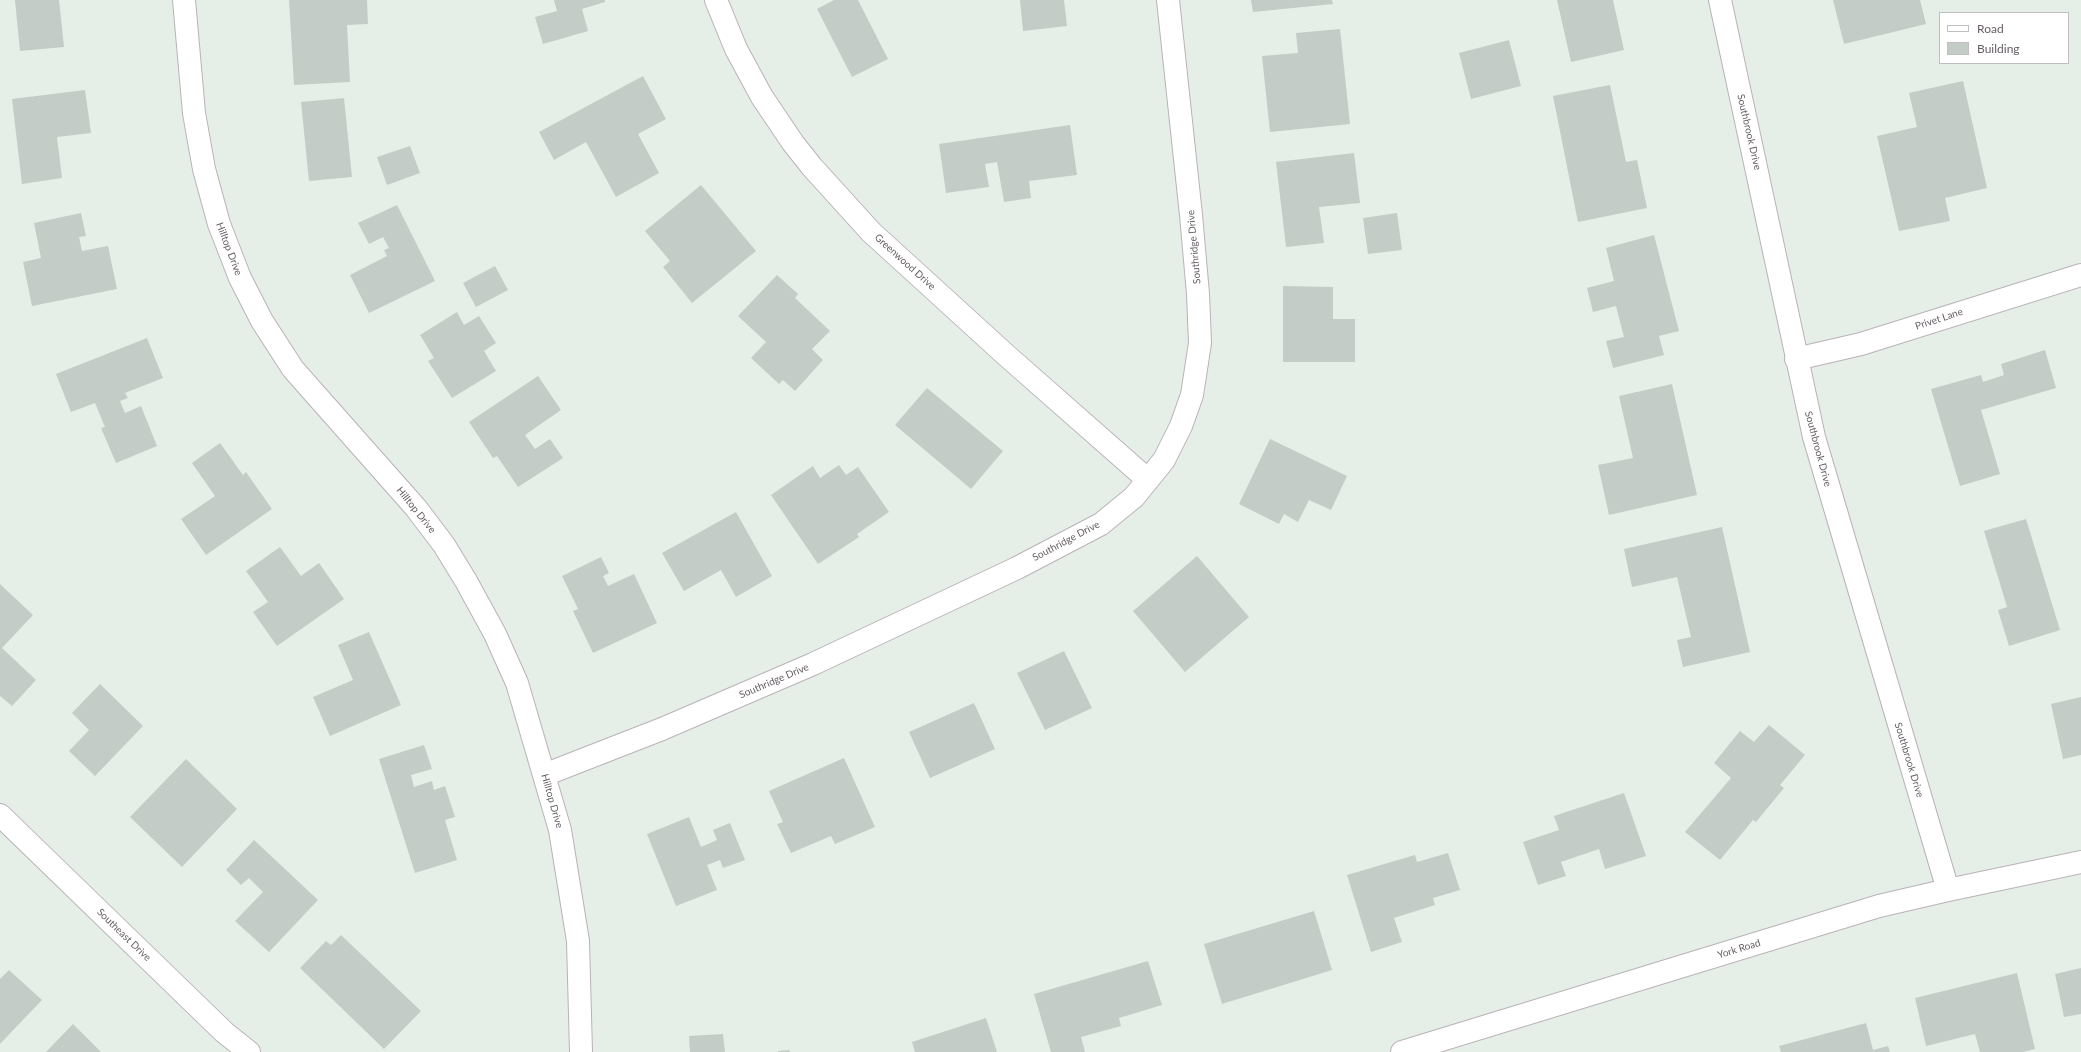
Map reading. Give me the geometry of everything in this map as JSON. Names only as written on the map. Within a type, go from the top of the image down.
[{"type":"street","name":"Hilltop Drive","points":[[184,0],[194,113],[204,169],[218,224],[240,278],[262,321],[294,369],[416,508],[444,545],[495,634],[518,683],[560,830],[578,941],[581,1052]]},
{"type":"street","name":"Greenwood Drive","points":[[716,0],[736,49],[762,97],[793,143],[812,167],[871,232],[1006,355],[1148,480]]},
{"type":"street","name":"Southridge Drive","points":[[544,775],[662,729],[813,664],[1017,568],[1101,524],[1134,497],[1148,480],[1164,460],[1181,426],[1192,395],[1200,343],[1198,294],[1191,215],[1168,0]]},
{"type":"street","name":"Southbrook Drive","points":[[1720,0],[1737,83],[1761,184],[1796,359],[1814,437],[1948,890]]},
{"type":"street","name":"Privet Lane","points":[[1796,359],[1861,344],[2081,275]]},
{"type":"street","name":"Southeast Drive","points":[[0,815],[224,1032],[249,1052]]},
{"type":"street","name":"York Road","points":[[1402,1052],[1879,906],[2081,862]]},
{"type":"building","points":[[15,0],[59,0],[64,47],[20,51]]},
{"type":"building","points":[[289,0],[367,0],[368,24],[347,25],[350,82],[294,85]]},
{"type":"building","points":[[554,0],[605,0],[605,2],[582,9],[588,31],[543,44],[535,17],[557,11]]},
{"type":"building","points":[[834,0],[858,0],[888,59],[852,77],[817,9]]},
{"type":"building","points":[[1020,0],[1064,0],[1067,26],[1023,31]]},
{"type":"building","points":[[1251,0],[1332,0],[1333,4],[1253,12]]},
{"type":"building","points":[[1557,0],[1613,0],[1624,50],[1571,62]]},
{"type":"building","points":[[1833,0],[1920,0],[1926,24],[1844,44]]},
{"type":"building","points":[[1340,29],[1350,124],[1270,132],[1262,56],[1298,53],[1296,33]]},
{"type":"building","points":[[1509,40],[1521,86],[1471,99],[1459,53]]},
{"type":"building","points":[[643,76],[666,119],[638,134],[659,173],[616,197],[586,142],[554,160],[539,132]]},
{"type":"building","points":[[1963,81],[1987,188],[1945,198],[1950,221],[1899,231],[1877,136],[1917,127],[1909,93]]},
{"type":"building","points":[[1610,85],[1626,162],[1637,160],[1647,208],[1578,222],[1553,96]]},
{"type":"building","points":[[85,90],[91,133],[57,137],[62,178],[22,184],[12,99]]},
{"type":"building","points":[[344,98],[352,177],[309,181],[301,102]]},
{"type":"building","points":[[1070,125],[1077,175],[1029,181],[1031,198],[1004,202],[997,162],[985,164],[989,187],[946,193],[939,144]]},
{"type":"building","points":[[410,146],[420,173],[387,185],[377,157]]},
{"type":"building","points":[[1354,153],[1360,203],[1319,207],[1324,243],[1286,247],[1276,162]]},
{"type":"building","points":[[701,185],[756,251],[692,303],[663,267],[670,261],[645,231]]},
{"type":"building","points":[[397,205],[435,281],[369,313],[350,275],[387,256],[384,250],[389,248],[383,237],[369,244],[358,223]]},
{"type":"building","points":[[81,213],[86,236],[79,237],[82,251],[108,246],[117,289],[32,306],[23,262],[41,258],[34,223]]},
{"type":"building","points":[[1397,213],[1402,250],[1368,254],[1363,218]]},
{"type":"building","points":[[1654,235],[1679,331],[1659,336],[1664,355],[1613,368],[1606,341],[1624,337],[1616,306],[1593,312],[1587,288],[1614,281],[1606,248]]},
{"type":"building","points":[[495,266],[508,290],[476,307],[463,283]]},
{"type":"building","points":[[777,275],[798,294],[795,298],[830,331],[812,349],[823,360],[795,391],[783,380],[779,384],[751,358],[766,342],[738,316]]},
{"type":"building","points":[[1283,286],[1333,287],[1333,319],[1355,319],[1355,362],[1283,362]]},
{"type":"building","points":[[457,312],[464,325],[479,316],[496,343],[484,351],[496,371],[452,398],[428,361],[434,358],[420,335]]},
{"type":"building","points":[[147,338],[163,378],[125,393],[128,398],[120,401],[125,413],[141,406],[157,446],[116,463],[101,428],[105,427],[95,403],[71,412],[56,374]]},
{"type":"building","points":[[2045,350],[2056,388],[1981,410],[2000,474],[1960,486],[1931,389],[1981,375],[1983,382],[2004,375],[2001,364]]},
{"type":"building","points":[[538,376],[561,410],[525,435],[535,449],[550,439],[563,458],[518,487],[497,456],[493,458],[469,422]]},
{"type":"building","points":[[1672,384],[1697,495],[1609,515],[1598,465],[1633,458],[1619,396]]},
{"type":"building","points":[[927,388],[1003,451],[971,489],[895,425]]},
{"type":"building","points":[[1270,439],[1347,476],[1331,510],[1309,500],[1298,522],[1284,514],[1279,524],[1239,504]]},
{"type":"building","points":[[220,443],[243,475],[246,472],[272,509],[206,555],[181,519],[215,496],[192,463]]},
{"type":"building","points":[[839,465],[846,475],[858,467],[889,512],[857,534],[859,537],[818,564],[771,495],[813,466],[820,478]]},
{"type":"building","points":[[736,512],[772,576],[736,597],[721,570],[684,591],[662,553]]},
{"type":"building","points":[[2026,519],[2060,630],[2009,646],[1998,610],[2007,607],[1984,531]]},
{"type":"building","points":[[1722,527],[1750,652],[1683,667],[1677,640],[1691,637],[1677,577],[1632,587],[1624,549]]},
{"type":"building","points":[[280,547],[301,576],[319,563],[344,599],[277,646],[253,612],[268,602],[246,571]]},
{"type":"building","points":[[1197,556],[1249,617],[1185,672],[1133,611]]},
{"type":"building","points":[[601,557],[609,573],[603,576],[608,586],[634,574],[657,623],[593,653],[573,611],[578,609],[562,576]]},
{"type":"building","points":[[0,584],[33,615],[2,648],[36,680],[12,706],[0,696]]},
{"type":"building","points":[[369,632],[401,705],[330,736],[313,697],[353,680],[338,645]]},
{"type":"building","points":[[1064,651],[1092,708],[1045,730],[1017,673]]},
{"type":"building","points":[[100,684],[143,726],[95,776],[69,751],[89,730],[72,713]]},
{"type":"building","points":[[2081,697],[2081,755],[2063,759],[2051,704]]},
{"type":"building","points":[[974,703],[995,749],[930,778],[909,732]]},
{"type":"building","points":[[1769,725],[1805,755],[1780,785],[1784,788],[1756,822],[1753,820],[1720,860],[1685,832],[1731,778],[1714,763],[1740,731],[1754,742]]},
{"type":"building","points":[[424,745],[432,769],[411,775],[414,787],[432,781],[434,790],[445,786],[455,817],[445,820],[457,860],[415,873],[379,759]]},
{"type":"building","points":[[844,758],[875,827],[835,844],[831,836],[791,853],[777,824],[783,822],[769,791]]},
{"type":"building","points":[[186,759],[237,809],[182,867],[130,817]]},
{"type":"building","points":[[1624,793],[1646,856],[1605,869],[1599,849],[1561,862],[1566,876],[1538,885],[1523,842],[1559,830],[1554,816]]},
{"type":"building","points":[[689,817],[701,847],[717,840],[713,830],[730,823],[745,860],[723,868],[720,860],[707,865],[717,890],[676,906],[647,834]]},
{"type":"building","points":[[254,840],[318,900],[269,952],[235,921],[263,892],[249,878],[241,885],[226,870]]},
{"type":"building","points":[[1448,853],[1460,890],[1433,898],[1435,905],[1394,918],[1402,942],[1371,952],[1347,875],[1415,855],[1417,862]]},
{"type":"building","points":[[1314,911],[1332,970],[1222,1004],[1204,944]]},
{"type":"building","points":[[341,935],[421,1011],[384,1049],[300,968],[326,941],[331,945]]},
{"type":"building","points":[[1148,961],[1162,1005],[1119,1018],[1121,1026],[1081,1037],[1085,1052],[1051,1052],[1034,994]]},
{"type":"building","points":[[2081,968],[2081,1014],[2064,1017],[2055,974]]},
{"type":"building","points":[[9,970],[42,1000],[0,1044],[0,979]]},
{"type":"building","points":[[2017,973],[2035,1049],[2023,1052],[1980,1052],[1975,1034],[1926,1046],[1915,998]]},
{"type":"building","points":[[986,1018],[997,1052],[915,1052],[912,1042]]},
{"type":"building","points":[[1866,1023],[1873,1050],[1888,1046],[1890,1052],[1781,1052],[1779,1046]]},
{"type":"building","points":[[73,1024],[101,1052],[46,1052]]},
{"type":"building","points":[[723,1034],[725,1052],[690,1052],[689,1036]]},
{"type":"building","points":[[789,1050],[790,1052],[778,1052],[778,1051]]}]
